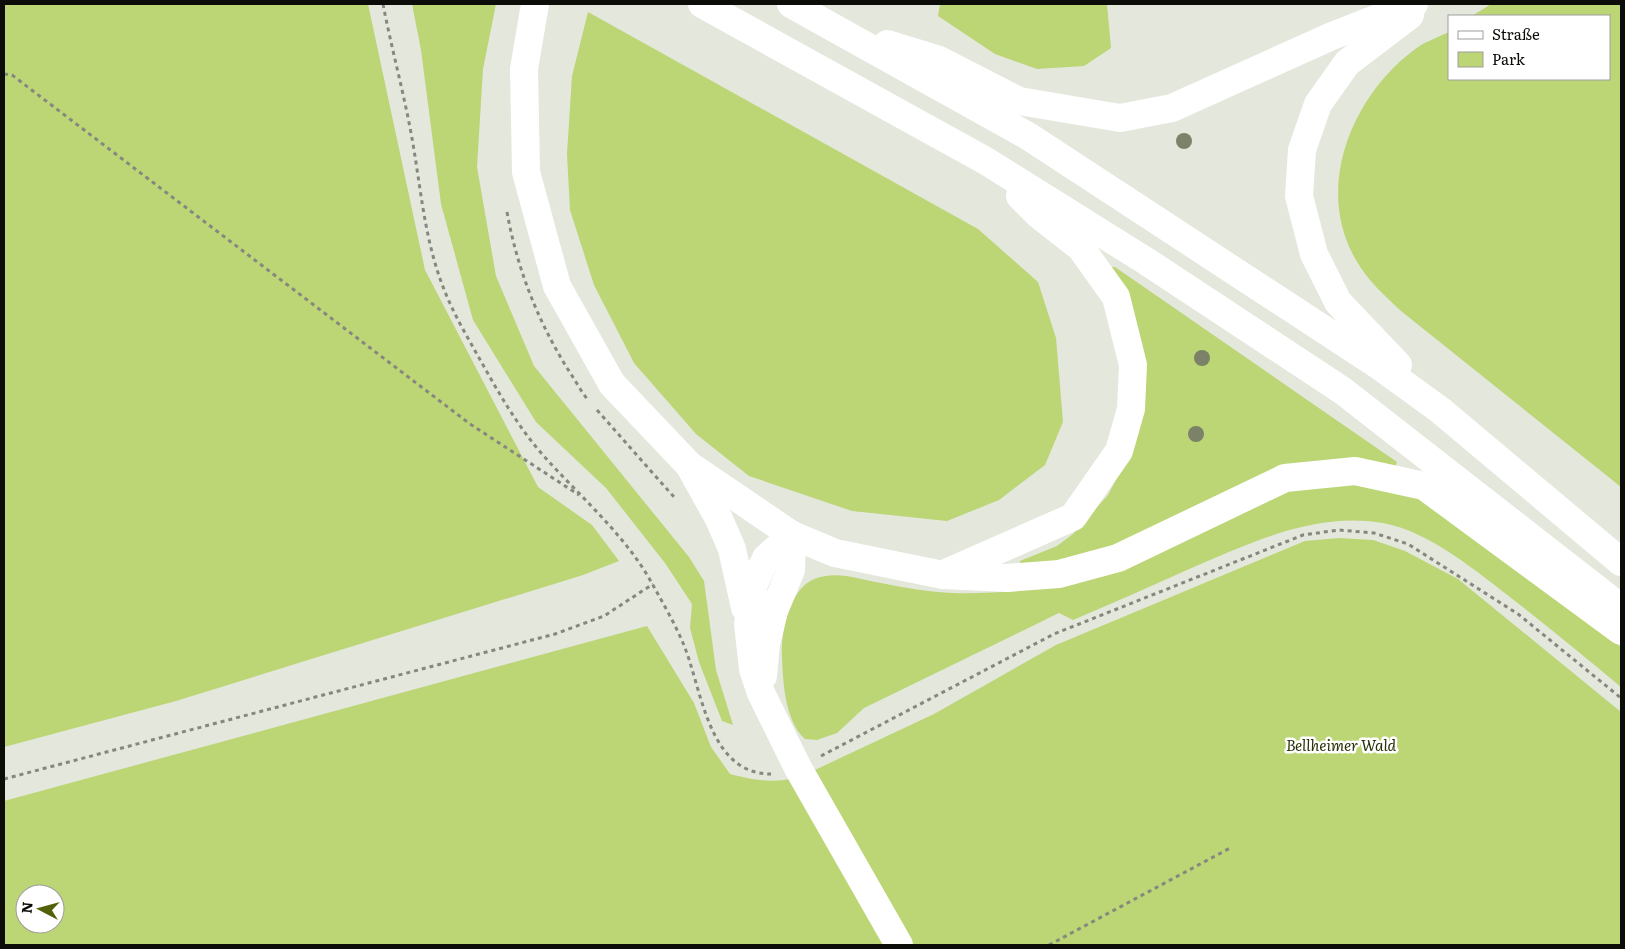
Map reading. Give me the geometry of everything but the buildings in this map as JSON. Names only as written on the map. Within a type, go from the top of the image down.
[{"type":"main road","points":[[536,4],[524,69],[526,172],[557,286],[612,384],[689,465],[792,535],[835,553],[943,575],[1007,578],[1060,574],[1118,558],[1285,478],[1355,470],[1424,486],[1621,631]]},
{"type":"main road","points":[[702,4],[986,161],[1146,261],[1343,391],[1621,608]]},
{"type":"main road","points":[[791,4],[1028,136],[1370,359],[1440,410],[1621,562]]},
{"type":"main road","points":[[832,26],[939,60],[1019,101],[1120,118],[1172,108],[1332,36],[1414,4]]},
{"type":"main road","points":[[1425,4],[1347,63],[1318,104],[1302,150],[1299,196],[1314,254],[1338,302],[1440,410]]},
{"type":"main road","points":[[943,575],[1073,517],[1119,451],[1130,409],[1132,365],[1116,297],[1081,248],[1039,215],[986,161]]},
{"type":"main road","points":[[689,465],[719,519],[732,549],[740,577],[753,669],[761,693],[798,768],[899,945]]},
{"type":"main road","points":[[748,624],[754,584],[766,558],[792,535]]},
{"type":"main road","points":[[761,693],[766,644],[774,611],[791,570],[792,535]]},
{"type":"path","points":[[383,4],[398,68],[425,228],[442,285],[468,339],[510,412],[541,453],[586,499],[623,542],[653,584],[684,644],[696,690],[714,734],[732,762],[760,774],[778,774],[798,768],[1054,634],[1303,535],[1339,530],[1374,533],[1408,544],[1518,614],[1621,698]]},
{"type":"path","points":[[4,74],[12,75],[470,424],[586,499]]},
{"type":"path","points":[[4,779],[556,634],[604,616],[653,584]]},
{"type":"path","points":[[1049,945],[1232,847]]},
{"type":"green space","points":[[4,4],[368,4],[425,270],[538,487],[592,525],[619,561],[583,575],[176,701],[4,747]]},
{"type":"green space","points":[[412,4],[496,4],[483,69],[477,167],[496,276],[534,366],[689,557],[704,581],[716,670],[733,725],[722,721],[699,662],[690,628],[692,604],[665,563],[606,488],[536,422],[473,320],[441,204],[421,50]]},
{"type":"green space","points":[[940,4],[1107,4],[1111,48],[1084,66],[1037,69],[995,54],[938,16]]},
{"type":"green space","points":[[1491,4],[1621,4],[1621,487],[1401,311],[1365,274],[1356,260],[1344,232],[1338,202],[1340,173],[1346,143],[1358,115],[1375,89],[1395,66],[1418,47],[1448,32],[1448,80],[1610,80],[1610,15],[1474,15]]},
{"type":"green space","points":[[588,12],[978,229],[1038,282],[1056,338],[1063,422],[1045,465],[999,500],[947,521],[852,511],[749,476],[696,434],[634,363],[594,285],[570,210],[567,154],[572,76]]},
{"type":"green space","points":[[1108,267],[1115,267],[1397,462],[1395,467],[1359,461],[1129,543],[1021,570],[1020,561],[1057,546],[1073,534],[1108,495],[1129,455],[1135,432]]},
{"type":"green space","points":[[1347,480],[1419,496],[1503,551],[1621,647],[1621,687],[1486,578],[1453,554],[1418,535],[1383,523],[1332,522],[1282,532],[1234,550],[1073,620],[1059,613],[864,708],[837,733],[817,740],[805,739],[793,722],[784,690],[783,636],[792,602],[805,585],[814,579],[822,576],[839,575],[908,588],[953,593],[1002,592],[1052,587],[1283,490]]},
{"type":"green space","name":"Bellheimer Wald","points":[[1339,538],[1373,540],[1405,551],[1458,579],[1621,712],[1621,945],[4,945],[4,801],[647,626],[694,703],[711,747],[730,774],[766,781],[783,780],[802,776],[934,714],[1056,645],[1305,541]]}]
